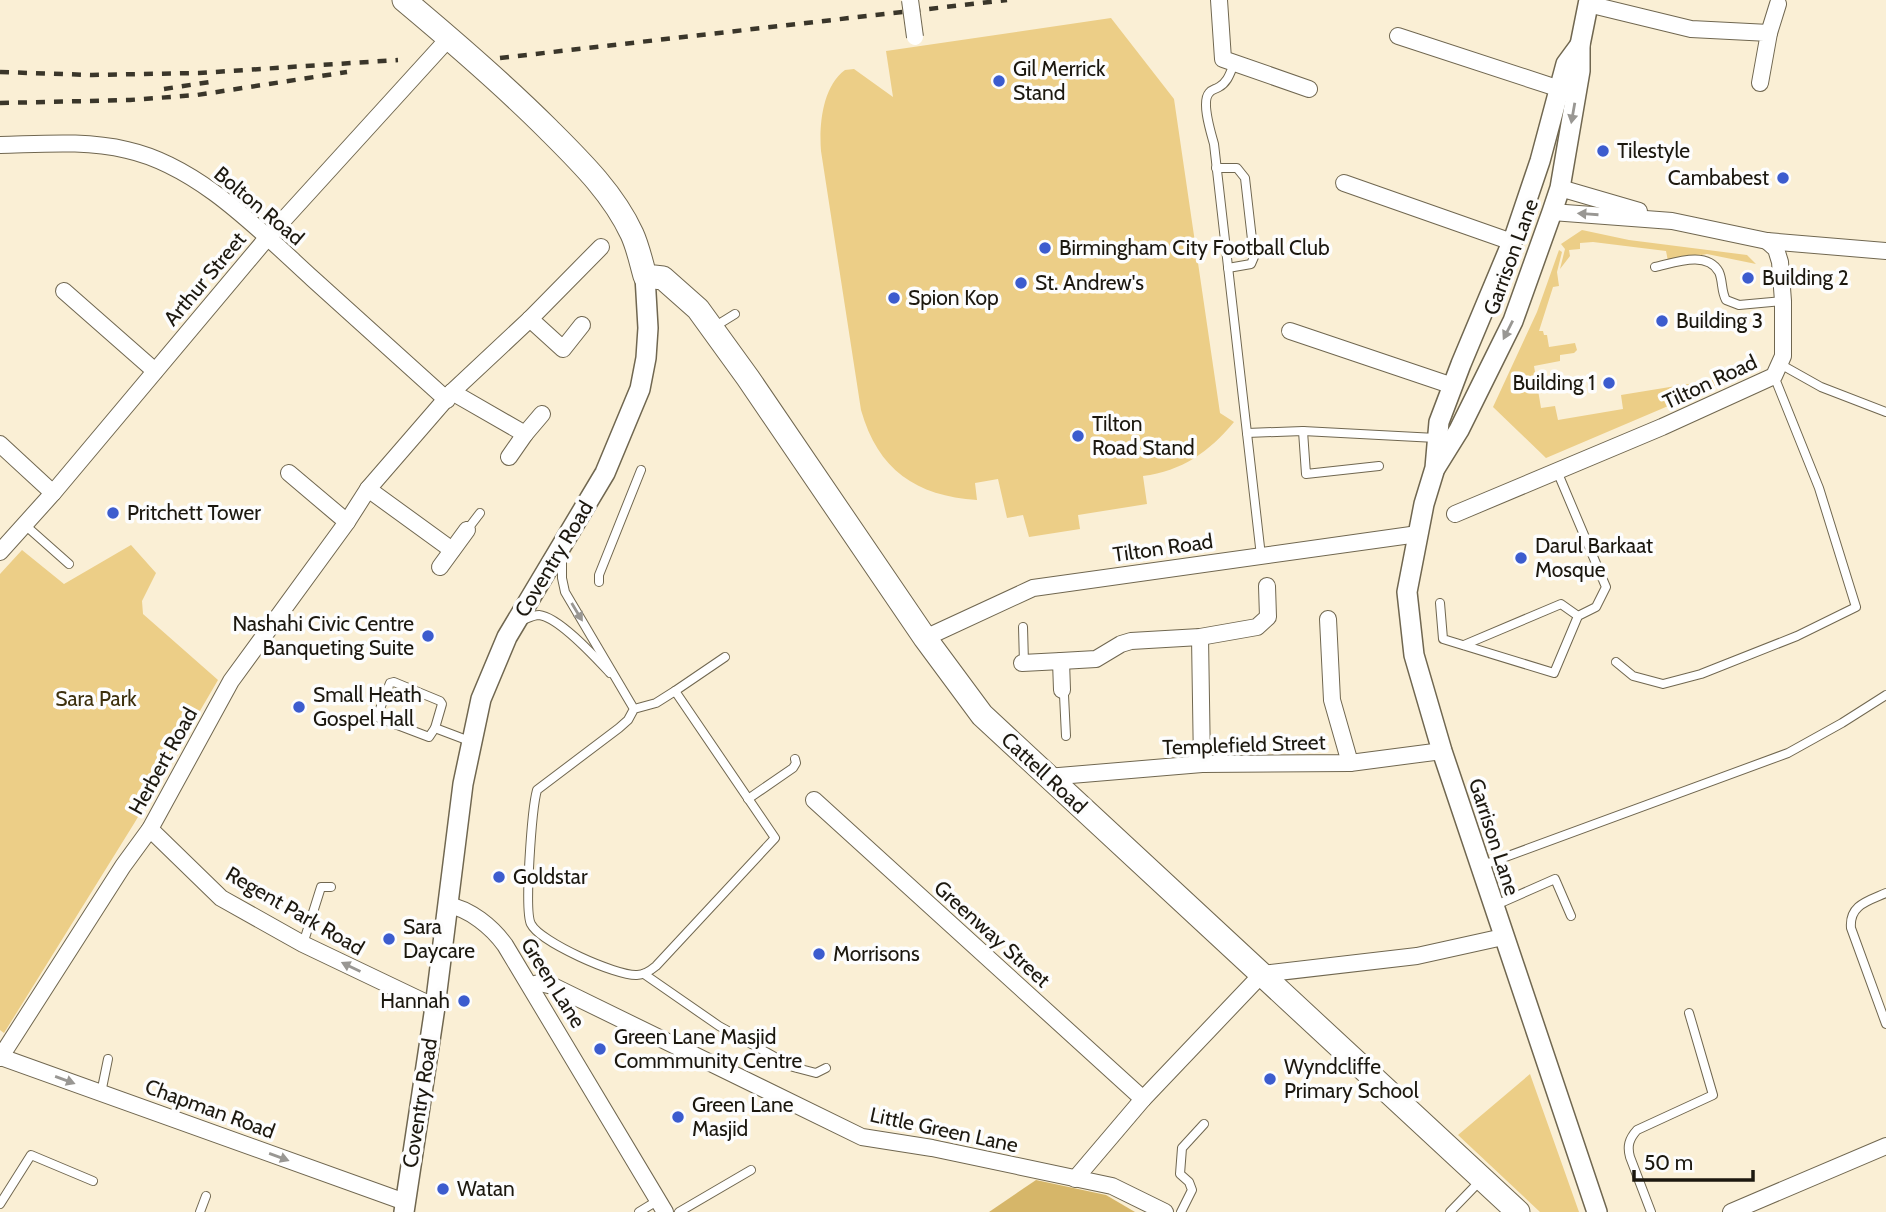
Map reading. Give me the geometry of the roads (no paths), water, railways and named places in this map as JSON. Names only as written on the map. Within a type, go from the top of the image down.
[{"type":"main road","name":"Coventry Road","points":[[404,0],[540,121],[602,187],[633,236],[645,276]]},
{"type":"main road","name":"Cattell Road","points":[[645,276],[663,278],[698,309],[925,638],[982,715],[1518,1212]]},
{"type":"street","points":[[910,0],[915,37]]},
{"type":"street","points":[[1219,0],[1223,59],[1309,89]]},
{"type":"street","points":[[1588,2],[1691,29],[1769,33]]},
{"type":"street","name":"Garrison Lane","points":[[1435,468],[1459,430],[1513,321],[1539,252],[1560,188],[1580,71],[1580,45],[1588,2]]},
{"type":"street","points":[[1760,83],[1769,33],[1778,4]]},
{"type":"street","points":[[1398,36],[1560,89]]},
{"type":"street","name":"Arthur Street","points":[[0,552],[53,494],[267,238],[449,38]]},
{"type":"street","name":"Garrison Lane","points":[[1580,45],[1566,64],[1540,161],[1512,242],[1439,422],[1435,468],[1407,592],[1414,655],[1442,751],[1597,1212]]},
{"type":"street","name":"Bolton Road","points":[[0,145],[88,143],[129,150],[170,164],[212,192],[449,396]]},
{"type":"street","points":[[1344,183],[1539,252]]},
{"type":"street","points":[[1560,188],[1672,221],[1767,241],[1886,251]]},
{"type":"street","points":[[1524,204],[1552,212],[1672,221]]},
{"type":"street","name":"Tilton Road","points":[[1455,514],[1557,471],[1777,370],[1783,356],[1780,262],[1776,249],[1767,241]]},
{"type":"street","name":"Herbert Road","points":[[0,1057],[123,866],[150,829],[231,681],[368,489],[449,396],[601,247]]},
{"type":"street","name":"Coventry Road","points":[[404,1207],[435,1007],[463,785],[481,699],[515,622],[605,473],[640,390],[648,328],[645,276]]},
{"type":"street","points":[[64,291],[155,371]]},
{"type":"street","points":[[530,319],[563,349],[582,325]]},
{"type":"street","points":[[1290,331],[1453,386]]},
{"type":"street","points":[[449,396],[525,434]]},
{"type":"street","points":[[509,457],[542,414]]},
{"type":"street","points":[[0,444],[53,494]]},
{"type":"street","points":[[289,473],[347,522]]},
{"type":"street","points":[[368,489],[452,550]]},
{"type":"street","points":[[440,567],[467,530]]},
{"type":"street","name":"Tilton Road","points":[[925,638],[1033,588],[1418,534]]},
{"type":"street","points":[[1023,663],[1096,659],[1121,643],[1200,637],[1262,625],[1269,612],[1267,586]]},
{"type":"street","points":[[1328,619],[1332,700],[1350,763]]},
{"type":"street","points":[[1200,637],[1202,764]]},
{"type":"street","points":[[1061,661],[1062,690]]},
{"type":"street","name":"Templefield Street","points":[[1047,776],[1202,764],[1350,763],[1442,751]]},
{"type":"street","name":"Greenway Street","points":[[814,800],[1143,1099]]},
{"type":"street","name":"Regent Park Road","points":[[150,829],[221,898],[303,944],[435,1007]]},
{"type":"street","name":"Green Lane","points":[[448,905],[460,907],[492,929],[505,945],[661,1206]]},
{"type":"street","points":[[1075,1179],[1143,1099],[1262,974],[1418,956],[1503,937]]},
{"type":"street","name":"Little Green Lane","points":[[531,985],[539,983],[553,986],[862,1137],[932,1148],[1112,1186],[1165,1212]]},
{"type":"street","name":"Chapman Road","points":[[0,1057],[404,1207]]},
{"type":"street","points":[[1731,1212],[1886,1146]]},
{"type":"lane","points":[[1236,64],[1222,86],[1211,90],[1207,95],[1205,103],[1216,168],[1261,556]]},
{"type":"lane","points":[[1216,168],[1237,168],[1245,178],[1254,257],[1251,264],[1228,268]]},
{"type":"lane","points":[[1655,267],[1700,259],[1718,270],[1726,300],[1739,305],[1783,301]]},
{"type":"lane","points":[[712,328],[736,314]]},
{"type":"lane","points":[[1777,370],[1886,412]]},
{"type":"lane","points":[[1616,662],[1633,677],[1663,684],[1701,674],[1797,636],[1856,607],[1819,488],[1777,370]]},
{"type":"lane","points":[[1247,433],[1303,431],[1436,438]]},
{"type":"lane","points":[[1303,431],[1306,474],[1379,467]]},
{"type":"lane","points":[[599,582],[603,563],[641,470]]},
{"type":"lane","points":[[1440,603],[1443,639],[1554,673],[1578,616],[1596,607],[1605,587],[1557,471]]},
{"type":"lane","points":[[467,530],[480,513]]},
{"type":"lane","points":[[25,525],[69,564]]},
{"type":"lane","points":[[562,547],[565,592],[634,709]]},
{"type":"lane","points":[[1462,645],[1561,604],[1578,616]]},
{"type":"lane","points":[[515,622],[539,615],[550,619],[604,667],[625,692]]},
{"type":"lane","points":[[1023,626],[1023,663]]},
{"type":"lane","points":[[675,691],[775,838],[656,967],[638,975],[615,972],[552,941],[530,922],[528,903],[536,794],[544,783],[619,728],[628,720],[634,709],[656,703],[725,656]]},
{"type":"lane","points":[[394,682],[440,701],[442,704],[435,728],[429,737],[379,718],[377,714],[390,684],[394,682]]},
{"type":"lane","points":[[1062,690],[1065,695],[1066,736]]},
{"type":"lane","points":[[1479,860],[1489,863],[1788,753],[1886,695]]},
{"type":"lane","points":[[435,728],[472,742]]},
{"type":"lane","points":[[748,799],[793,768],[796,763],[794,759]]},
{"type":"lane","points":[[1493,906],[1555,879],[1571,916]]},
{"type":"lane","points":[[303,944],[321,887],[331,887]]},
{"type":"lane","points":[[1886,893],[1859,905],[1850,920],[1886,1024]]},
{"type":"lane","points":[[644,974],[719,1026],[793,1067],[816,1073],[826,1068]]},
{"type":"lane","points":[[1651,1212],[1630,1157],[1630,1137],[1637,1130],[1713,1095],[1689,1013]]},
{"type":"lane","points":[[101,1093],[108,1059]]},
{"type":"lane","points":[[1181,1212],[1192,1189],[1180,1174],[1182,1148],[1204,1124]]},
{"type":"lane","points":[[0,1204],[31,1155],[93,1181]]},
{"type":"lane","points":[[679,1212],[751,1170]]},
{"type":"lane","points":[[1450,1212],[1482,1178]]},
{"type":"lane","points":[[200,1212],[206,1195]]},
{"type":"lane","points":[[639,1212],[661,1206]]},
{"type":"railway","points":[[500,58],[1007,0]]},
{"type":"railway","points":[[0,72],[92,75],[199,73],[398,60]]},
{"type":"railway","points":[[0,103],[130,100],[197,95],[347,72]]},
{"type":"railway","points":[[164,89],[216,81]]},
{"type":"place","name":"Gil Merrick Stand","points":[[999,81]]},
{"type":"place","name":"Tilestyle","points":[[1603,151]]},
{"type":"place","name":"Cambabest","points":[[1783,178]]},
{"type":"place","name":"Birmingham City Football Club","points":[[1045,248]]},
{"type":"place","name":"Building 2","points":[[1748,278]]},
{"type":"place","name":"St. Andrew's","points":[[1021,283]]},
{"type":"place","name":"Spion Kop","points":[[894,298]]},
{"type":"place","name":"Building 3","points":[[1662,321]]},
{"type":"place","name":"Building 1","points":[[1609,383]]},
{"type":"place","name":"Tilton Road Stand","points":[[1078,436]]},
{"type":"place","name":"Pritchett Tower","points":[[113,513]]},
{"type":"place","name":"Darul Barkaat Mosque","points":[[1521,558]]},
{"type":"place","name":"Nashahi Civic Centre Banqueting Suite","points":[[428,636]]},
{"type":"place","name":"Small Heath Gospel Hall","points":[[299,707]]},
{"type":"place","name":"Goldstar","points":[[499,877]]},
{"type":"place","name":"Sara Daycare","points":[[389,939]]},
{"type":"place","name":"Morrisons","points":[[819,954]]},
{"type":"place","name":"Hannah","points":[[464,1001]]},
{"type":"place","name":"Green Lane Masjid Commmunity Centre","points":[[600,1049]]},
{"type":"place","name":"Wyndcliffe Primary School","points":[[1270,1079]]},
{"type":"place","name":"Green Lane Masjid","points":[[678,1117]]},
{"type":"place","name":"Watan","points":[[443,1189]]},
{"type":"park label","name":"Sara Park","points":[[96,699]]}]
